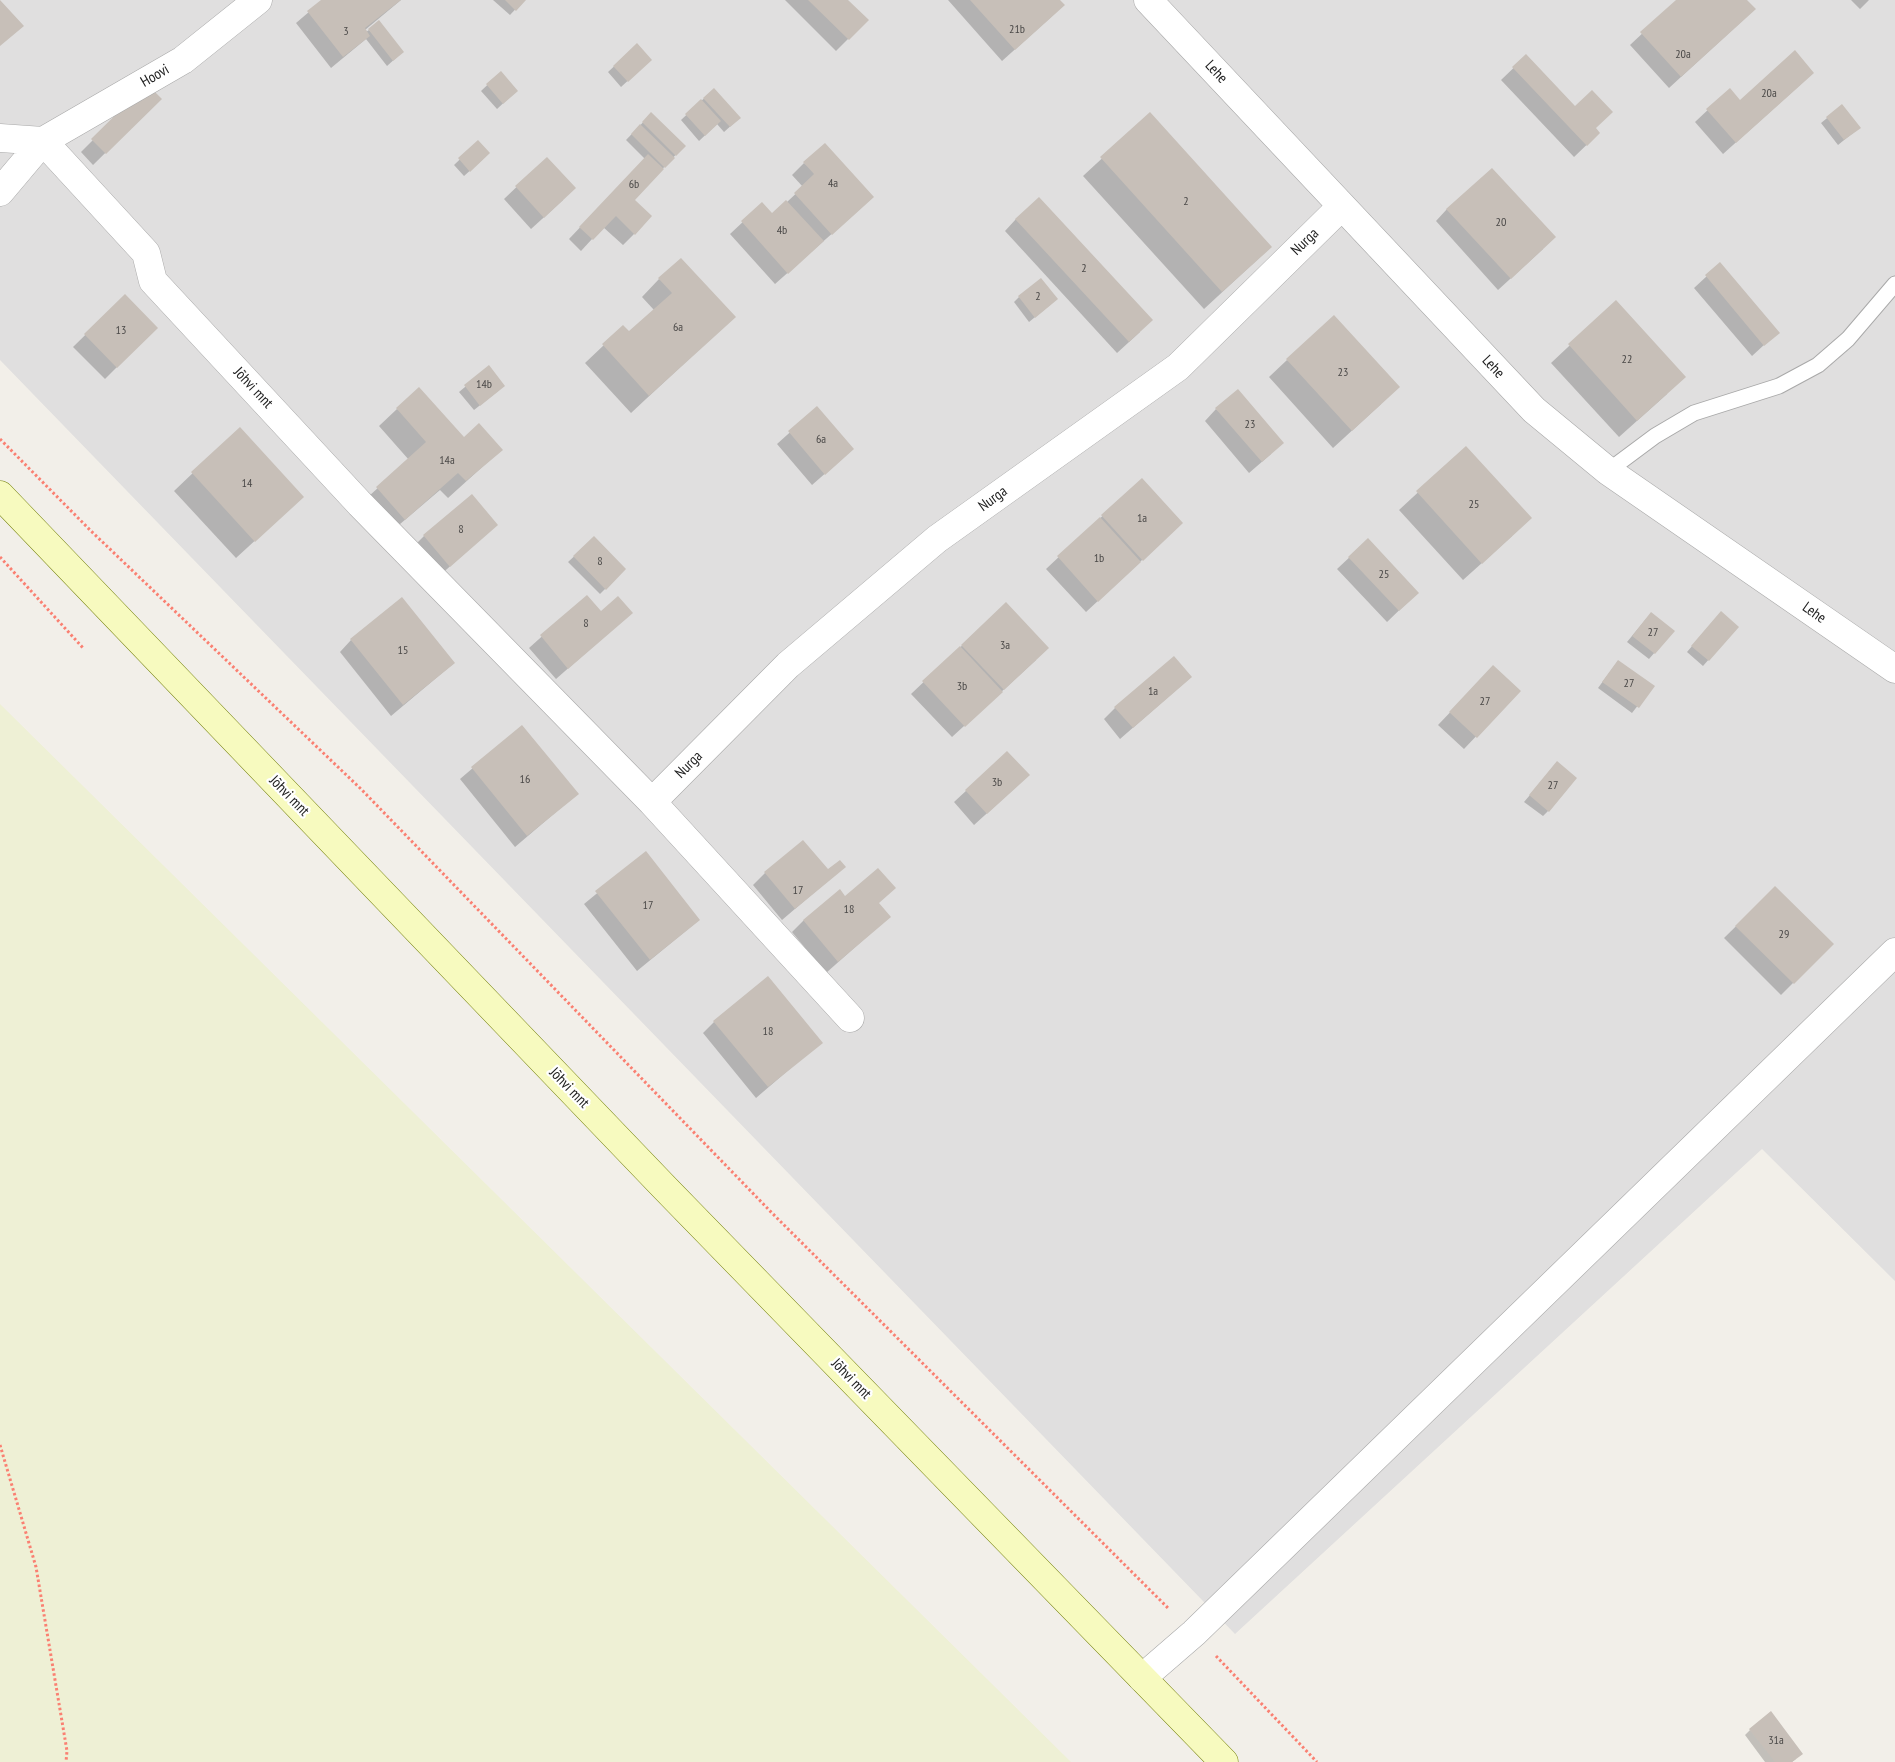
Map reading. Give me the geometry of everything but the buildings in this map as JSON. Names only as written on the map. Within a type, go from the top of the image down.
[{"type":"main road","name":"Jõhvi mnt","points":[[0,495],[672,1195],[1224,1762]]},
{"type":"street","name":"Hoovi","points":[[43,141],[183,60],[258,0]]},
{"type":"street","name":"Lehe","points":[[1159,4],[1342,206],[1534,410],[1608,471],[1895,669]]},
{"type":"street","points":[[0,138],[43,141]]},
{"type":"street","points":[[0,192],[43,141]]},
{"type":"street","name":"Jõhvi mnt","points":[[43,141],[146,253],[153,281],[360,504],[652,802],[850,1018]]},
{"type":"street","name":"Nurga","points":[[652,802],[788,665],[937,539],[1178,367],[1342,206]]},
{"type":"street","points":[[1142,1678],[1194,1633],[1895,952]]},
{"type":"lane","points":[[1608,471],[1655,436],[1694,414],[1779,386],[1818,365],[1848,338],[1895,284]]},
{"type":"path","points":[[0,439],[92,531],[361,789],[772,1213],[1194,1633],[1317,1762]]},
{"type":"path","points":[[0,557],[84,649]]},
{"type":"path","points":[[0,1445],[36,1567],[67,1751],[66,1762]]},
{"type":"shaded area","points":[[0,0],[1895,0],[1895,1281],[1762,1149],[1235,1634],[0,360]]},
{"type":"green space","points":[[0,704],[1071,1762],[0,1762]]}]
